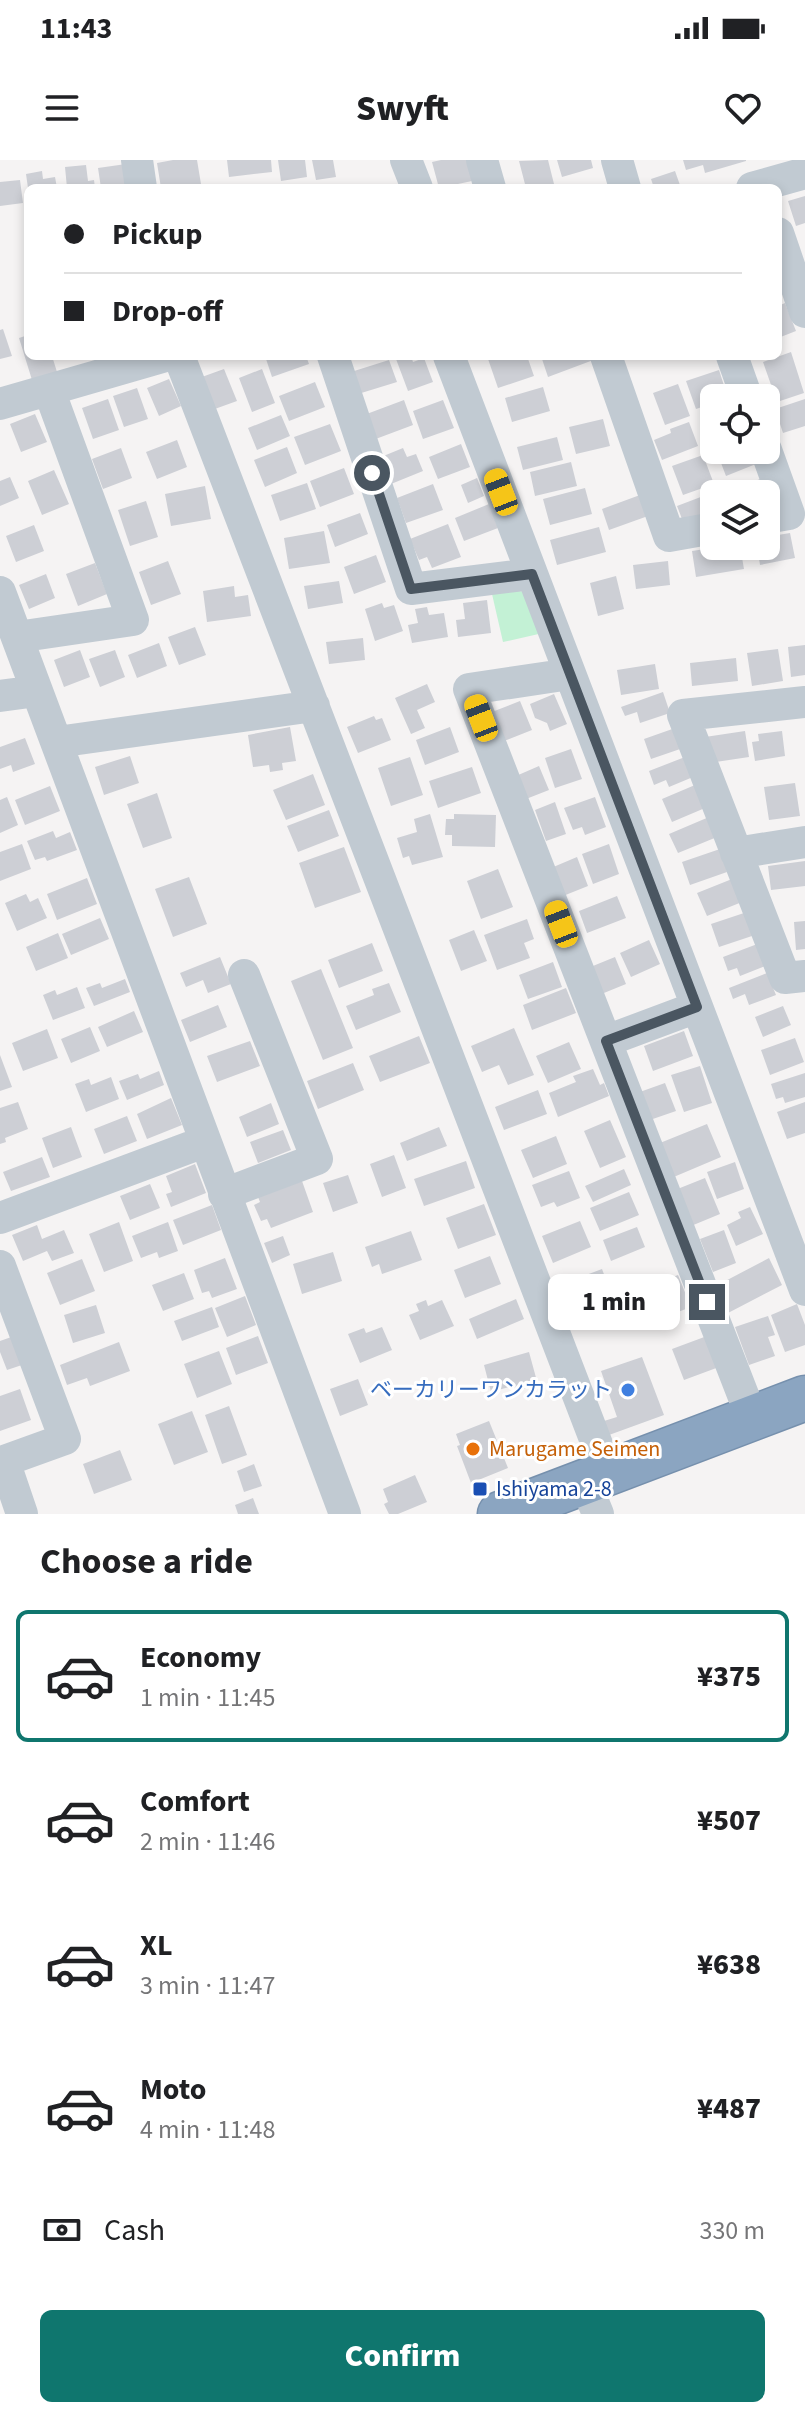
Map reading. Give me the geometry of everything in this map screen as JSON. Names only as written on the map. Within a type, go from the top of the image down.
[{"type":"highway","points":[[500,1514],[597,1489],[752,1418],[805,1398]]},
{"type":"street","points":[[137,160],[140,184]]},
{"type":"street","points":[[406,160],[415,184]]},
{"type":"street","points":[[482,160],[489,184]]},
{"type":"street","points":[[617,160],[624,184]]},
{"type":"street","points":[[758,180],[805,173]]},
{"type":"street","points":[[782,245],[805,312]]},
{"type":"street","points":[[0,404],[152,360]]},
{"type":"street","points":[[181,360],[314,706],[597,1489]]},
{"type":"street","points":[[334,360],[411,589],[532,574]]},
{"type":"street","points":[[451,360],[805,1290]]},
{"type":"street","points":[[607,360],[669,536],[700,530]]},
{"type":"street","points":[[733,360],[742,384]]},
{"type":"street","points":[[17,637],[133,620],[49,390]]},
{"type":"street","points":[[780,489],[789,514],[780,516]]},
{"type":"street","points":[[0,592],[345,1514]]},
{"type":"street","points":[[570,674],[469,689],[752,1418]]},
{"type":"street","points":[[0,696],[37,691]]},
{"type":"street","points":[[805,702],[683,715],[785,978],[805,976]]},
{"type":"street","points":[[57,742],[314,706]]},
{"type":"street","points":[[736,853],[805,842]]},
{"type":"street","points":[[224,1194],[317,1159],[244,975]]},
{"type":"street","points":[[606,1041],[697,1007]]},
{"type":"street","points":[[0,1218],[204,1142]]},
{"type":"street","points":[[0,1266],[65,1439],[4,1461],[22,1514]]},
{"type":"green space","points":[[527,592],[543,633],[503,642],[492,594]]},
{"type":"building","points":[[197,160],[201,184],[160,184],[157,163]]},
{"type":"building","points":[[227,160],[271,160],[272,172],[229,177]]},
{"type":"building","points":[[278,160],[305,160],[307,177],[281,181]]},
{"type":"building","points":[[312,160],[333,160],[336,177],[316,180]]},
{"type":"building","points":[[467,160],[472,181],[438,184],[432,162]]},
{"type":"building","points":[[548,160],[554,184],[525,184],[519,161]]},
{"type":"building","points":[[557,160],[591,160],[593,168],[562,177]]},
{"type":"building","points":[[683,160],[746,161],[705,173],[703,165],[686,170]]},
{"type":"building","points":[[126,164],[127,184],[100,184],[98,168]]},
{"type":"building","points":[[86,165],[88,181],[94,180],[94,184],[67,184],[65,167]]},
{"type":"building","points":[[42,171],[43,179],[55,177],[56,184],[27,184],[26,174]]},
{"type":"building","points":[[675,171],[680,184],[653,184],[651,179]]},
{"type":"building","points":[[20,180],[23,203],[0,206],[0,182]]},
{"type":"building","points":[[805,196],[805,223],[796,226],[788,201]]},
{"type":"building","points":[[785,303],[796,331],[782,336],[782,304]]},
{"type":"building","points":[[3,329],[12,356],[0,359],[0,330]]},
{"type":"building","points":[[24,336],[24,354],[19,338]]},
{"type":"building","points":[[791,352],[804,393],[780,401],[780,384],[771,384],[763,362],[782,360],[782,355]]},
{"type":"building","points":[[26,360],[53,360],[57,372],[32,380]]},
{"type":"building","points":[[266,360],[308,360],[309,364],[272,377]]},
{"type":"building","points":[[389,360],[397,382],[358,394],[351,372]]},
{"type":"building","points":[[396,360],[425,360],[433,382],[408,391]]},
{"type":"building","points":[[488,360],[528,360],[534,376],[498,388]]},
{"type":"building","points":[[542,360],[593,360],[548,377]]},
{"type":"building","points":[[224,369],[237,401],[212,410],[199,378]]},
{"type":"building","points":[[262,369],[275,403],[252,412],[239,378]]},
{"type":"building","points":[[719,370],[724,384],[700,384],[700,408],[696,409],[686,381]]},
{"type":"building","points":[[169,379],[181,406],[159,416],[147,388]]},
{"type":"building","points":[[315,382],[325,407],[289,421],[279,396]]},
{"type":"building","points":[[678,384],[690,416],[665,425],[653,393]]},
{"type":"building","points":[[543,387],[550,411],[512,422],[505,398]]},
{"type":"building","points":[[137,388],[148,419],[124,427],[113,396]]},
{"type":"building","points":[[108,399],[119,430],[93,439],[82,408]]},
{"type":"building","points":[[805,399],[805,426],[783,433],[780,407]]},
{"type":"building","points":[[404,400],[413,425],[373,440],[364,415]]},
{"type":"building","points":[[443,400],[454,428],[423,439],[413,411]]},
{"type":"building","points":[[35,414],[47,442],[21,452],[10,424]]},
{"type":"building","points":[[281,415],[290,436],[257,450],[248,428]]},
{"type":"building","points":[[603,419],[610,446],[576,454],[569,427]]},
{"type":"building","points":[[689,422],[698,446],[662,460],[654,440],[671,433],[670,429]]},
{"type":"building","points":[[330,424],[341,451],[305,465],[294,437]]},
{"type":"building","points":[[557,437],[563,460],[523,470],[517,447]]},
{"type":"building","points":[[177,440],[187,467],[157,479],[146,452]]},
{"type":"building","points":[[461,444],[470,467],[438,479],[429,457]]},
{"type":"building","points":[[287,447],[297,473],[265,487],[254,460]]},
{"type":"building","points":[[121,448],[132,478],[103,489],[92,459]]},
{"type":"building","points":[[403,448],[407,457],[416,454],[423,471],[391,484],[381,457]]},
{"type":"building","points":[[700,456],[700,464],[706,464],[712,480],[700,480],[700,489],[683,495],[672,466]]},
{"type":"building","points":[[571,462],[577,486],[535,496],[530,472]]},
{"type":"building","points":[[721,464],[756,464],[726,476]]},
{"type":"building","points":[[344,468],[354,494],[320,507],[310,481]]},
{"type":"building","points":[[54,470],[69,504],[42,515],[28,481]]},
{"type":"building","points":[[10,477],[19,498],[0,506],[0,481]]},
{"type":"building","points":[[477,478],[484,496],[468,503],[461,485]]},
{"type":"building","points":[[307,483],[316,509],[280,521],[271,495]]},
{"type":"building","points":[[433,484],[443,510],[406,523],[397,498]]},
{"type":"building","points":[[205,486],[211,519],[171,526],[165,494]]},
{"type":"building","points":[[585,488],[592,514],[550,525],[543,499]]},
{"type":"building","points":[[640,495],[648,516],[609,530],[602,509]]},
{"type":"building","points":[[700,497],[700,518],[684,524],[677,506]]},
{"type":"building","points":[[146,501],[158,537],[130,546],[118,510]]},
{"type":"building","points":[[489,504],[498,528],[464,541],[455,518]]},
{"type":"building","points":[[360,513],[368,534],[335,547],[327,525]]},
{"type":"building","points":[[448,524],[461,557],[432,568],[427,557],[419,560],[410,539]]},
{"type":"building","points":[[34,525],[44,551],[16,562],[6,536]]},
{"type":"building","points":[[599,527],[606,552],[557,565],[550,540]]},
{"type":"building","points":[[324,531],[330,563],[289,569],[284,538]]},
{"type":"building","points":[[790,533],[795,558],[760,565],[759,560],[780,560],[780,535]]},
{"type":"building","points":[[700,550],[700,560],[742,560],[744,569],[696,577],[692,551]]},
{"type":"building","points":[[376,555],[386,582],[354,594],[344,567]]},
{"type":"building","points":[[168,561],[181,594],[151,605],[139,572]]},
{"type":"building","points":[[668,561],[670,585],[636,589],[633,565]]},
{"type":"building","points":[[95,563],[107,594],[78,606],[66,574]]},
{"type":"building","points":[[46,574],[55,598],[29,609],[19,585]]},
{"type":"building","points":[[616,576],[624,609],[598,616],[590,583]]},
{"type":"building","points":[[339,581],[343,603],[308,609],[304,586]]},
{"type":"building","points":[[234,586],[235,597],[248,595],[251,616],[207,622],[203,591]]},
{"type":"building","points":[[487,600],[491,633],[458,637],[456,620],[465,619],[463,603]]},
{"type":"building","points":[[382,603],[384,608],[394,605],[403,631],[375,641],[365,609]]},
{"type":"building","points":[[427,607],[429,615],[444,613],[448,637],[412,643],[408,625],[418,623],[415,609]]},
{"type":"building","points":[[195,627],[206,655],[179,665],[168,637]]},
{"type":"building","points":[[363,638],[365,660],[329,664],[326,642]]},
{"type":"building","points":[[159,643],[167,666],[137,678],[128,655]]},
{"type":"building","points":[[805,645],[805,675],[791,677],[788,647]]},
{"type":"building","points":[[778,649],[783,681],[752,686],[747,653]]},
{"type":"building","points":[[80,650],[90,677],[64,687],[54,660]]},
{"type":"building","points":[[115,650],[125,677],[100,687],[89,659]]},
{"type":"building","points":[[736,658],[738,681],[692,686],[690,663]]},
{"type":"building","points":[[655,664],[659,689],[621,695],[617,670]]},
{"type":"building","points":[[427,684],[435,702],[417,710],[425,728],[411,734],[395,698]]},
{"type":"building","points":[[663,692],[670,713],[640,723],[637,712],[625,716],[621,707]]},
{"type":"building","points":[[554,694],[567,724],[550,731],[547,723],[535,718],[530,704]]},
{"type":"building","points":[[520,701],[532,730],[504,741],[492,712]]},
{"type":"building","points":[[374,716],[376,720],[382,718],[391,740],[358,753],[347,727]]},
{"type":"building","points":[[290,727],[296,761],[282,763],[283,770],[270,772],[269,765],[253,767],[248,735]]},
{"type":"building","points":[[450,727],[459,752],[425,765],[416,740]]},
{"type":"building","points":[[678,727],[686,747],[651,759],[644,739]]},
{"type":"building","points":[[745,731],[749,757],[709,763],[705,737]]},
{"type":"building","points":[[782,731],[785,756],[755,761],[752,742],[759,741],[758,734]]},
{"type":"building","points":[[25,738],[35,764],[13,772],[11,765],[0,769],[0,747]]},
{"type":"building","points":[[571,749],[582,779],[555,788],[545,758]]},
{"type":"building","points":[[130,756],[139,783],[104,795],[95,767]]},
{"type":"building","points":[[410,757],[423,795],[391,806],[378,768]]},
{"type":"building","points":[[685,757],[693,777],[669,787],[666,780],[654,785],[649,771]]},
{"type":"building","points":[[539,766],[549,790],[526,799],[516,776]]},
{"type":"building","points":[[472,767],[481,793],[438,808],[429,781]]},
{"type":"building","points":[[313,774],[325,805],[286,820],[273,790]]},
{"type":"building","points":[[795,783],[800,816],[769,820],[764,787]]},
{"type":"building","points":[[695,785],[705,808],[672,822],[662,799]]},
{"type":"building","points":[[50,786],[60,811],[25,825],[15,800]]},
{"type":"building","points":[[157,793],[172,838],[143,848],[127,804]]},
{"type":"building","points":[[7,797],[18,825],[0,833],[0,800]]},
{"type":"building","points":[[595,797],[606,827],[585,835],[582,827],[573,830],[564,808]]},
{"type":"building","points":[[555,802],[566,834],[546,841],[535,810]]},
{"type":"building","points":[[329,810],[339,836],[298,852],[287,826]]},
{"type":"building","points":[[430,814],[443,857],[412,865],[409,856],[403,858],[397,838],[417,832],[414,819]]},
{"type":"building","points":[[454,814],[496,815],[495,847],[452,846],[452,835],[445,835],[446,819],[454,819]]},
{"type":"building","points":[[709,817],[717,837],[678,853],[669,834]]},
{"type":"building","points":[[53,831],[56,838],[70,832],[77,850],[47,861],[45,857],[35,860],[27,841]]},
{"type":"building","points":[[22,844],[31,869],[0,881],[0,852]]},
{"type":"building","points":[[609,844],[619,874],[593,884],[582,854]]},
{"type":"building","points":[[344,847],[361,892],[315,908],[299,863]]},
{"type":"building","points":[[720,849],[727,872],[690,885],[682,862]]},
{"type":"building","points":[[577,857],[588,886],[563,896],[551,868]]},
{"type":"building","points":[[805,861],[805,886],[771,890],[768,866]]},
{"type":"building","points":[[498,869],[513,907],[481,919],[467,881]]},
{"type":"building","points":[[189,877],[207,924],[173,937],[155,889]]},
{"type":"building","points":[[87,878],[97,904],[57,920],[47,894]]},
{"type":"building","points":[[732,879],[742,902],[707,916],[697,893]]},
{"type":"building","points":[[26,894],[30,902],[38,898],[47,918],[17,931],[5,903]]},
{"type":"building","points":[[617,896],[626,918],[587,933],[579,911]]},
{"type":"building","points":[[747,912],[755,935],[719,947],[711,924]]},
{"type":"building","points":[[100,918],[109,939],[71,955],[62,934]]},
{"type":"building","points":[[527,919],[534,939],[524,943],[530,958],[497,970],[484,935]]},
{"type":"building","points":[[805,921],[805,949],[796,950],[794,922]]},
{"type":"building","points":[[474,930],[487,961],[461,971],[449,940]]},
{"type":"building","points":[[58,933],[68,958],[36,971],[26,947]]},
{"type":"building","points":[[649,940],[660,964],[631,977],[620,953]]},
{"type":"building","points":[[372,943],[383,971],[339,988],[328,960]]},
{"type":"building","points":[[760,943],[768,965],[740,976],[737,968],[728,971],[723,957]]},
{"type":"building","points":[[220,957],[231,984],[208,993],[203,980],[186,987],[180,973]]},
{"type":"building","points":[[615,957],[626,984],[599,995],[588,968]]},
{"type":"building","points":[[553,962],[562,987],[528,999],[519,975]]},
{"type":"building","points":[[321,969],[353,1048],[323,1060],[291,981]]},
{"type":"building","points":[[767,973],[776,995],[749,1005],[745,994],[733,999],[729,988]]},
{"type":"building","points":[[125,979],[130,992],[94,1006],[86,988],[100,983],[102,988]]},
{"type":"building","points":[[389,983],[401,1012],[356,1030],[346,1006],[374,995],[372,989]]},
{"type":"building","points":[[77,987],[85,1008],[53,1020],[43,995],[55,990],[57,995]]},
{"type":"building","points":[[566,988],[576,1013],[532,1030],[523,1005]]},
{"type":"building","points":[[218,1005],[227,1027],[190,1042],[181,1020]]},
{"type":"building","points":[[783,1006],[791,1025],[763,1037],[755,1017]]},
{"type":"building","points":[[134,1011],[143,1032],[107,1047],[98,1027]]},
{"type":"building","points":[[90,1027],[100,1051],[71,1063],[61,1039]]},
{"type":"building","points":[[514,1028],[534,1075],[508,1085],[499,1065],[482,1072],[471,1046]]},
{"type":"building","points":[[47,1029],[58,1058],[23,1071],[12,1043]]},
{"type":"building","points":[[684,1031],[693,1056],[653,1071],[644,1046]]},
{"type":"building","points":[[419,1036],[430,1063],[380,1082],[369,1056]]},
{"type":"building","points":[[795,1038],[804,1062],[770,1075],[761,1050]]},
{"type":"building","points":[[250,1041],[260,1066],[217,1082],[207,1056]]},
{"type":"building","points":[[569,1042],[581,1069],[548,1083],[536,1056]]},
{"type":"building","points":[[0,1055],[12,1087],[0,1091]]},
{"type":"building","points":[[353,1063],[364,1090],[318,1109],[307,1081]]},
{"type":"building","points":[[700,1066],[712,1103],[684,1112],[671,1075]]},
{"type":"building","points":[[593,1069],[609,1096],[558,1117],[549,1093],[576,1082],[573,1076]]},
{"type":"building","points":[[159,1071],[164,1085],[127,1100],[119,1081],[138,1074],[140,1079]]},
{"type":"building","points":[[805,1073],[805,1097],[785,1103],[783,1097],[776,1099],[771,1084]]},
{"type":"building","points":[[111,1077],[119,1099],[86,1112],[75,1084],[89,1079],[91,1085]]},
{"type":"building","points":[[665,1083],[676,1111],[647,1121],[637,1093]]},
{"type":"building","points":[[538,1090],[547,1114],[504,1130],[495,1107]]},
{"type":"building","points":[[171,1098],[182,1125],[147,1139],[137,1114]]},
{"type":"building","points":[[18,1102],[28,1129],[5,1138],[6,1142],[0,1144],[0,1108]]},
{"type":"building","points":[[805,1102],[805,1133],[787,1139],[777,1112]]},
{"type":"building","points":[[271,1103],[279,1124],[247,1137],[239,1117]]},
{"type":"building","points":[[127,1116],[137,1141],[104,1154],[94,1129]]},
{"type":"building","points":[[610,1120],[626,1157],[600,1168],[584,1131]]},
{"type":"building","points":[[707,1124],[721,1157],[669,1179],[655,1145]]},
{"type":"building","points":[[71,1127],[82,1157],[53,1168],[42,1138]]},
{"type":"building","points":[[439,1127],[447,1146],[407,1161],[400,1143]]},
{"type":"building","points":[[283,1130],[291,1150],[258,1163],[250,1142]]},
{"type":"building","points":[[556,1136],[567,1164],[533,1178],[521,1150]]},
{"type":"building","points":[[394,1155],[406,1188],[382,1197],[370,1164]]},
{"type":"building","points":[[42,1157],[50,1177],[11,1191],[3,1172]]},
{"type":"building","points":[[466,1161],[475,1188],[424,1206],[414,1179]]},
{"type":"building","points":[[735,1162],[744,1189],[717,1199],[707,1172]]},
{"type":"building","points":[[195,1164],[206,1193],[171,1207],[166,1194],[172,1192],[166,1176]]},
{"type":"building","points":[[624,1169],[631,1185],[593,1202],[585,1186]]},
{"type":"building","points":[[569,1171],[580,1198],[557,1207],[554,1202],[541,1207],[532,1185]]},
{"type":"building","points":[[348,1175],[358,1203],[333,1212],[323,1183]]},
{"type":"building","points":[[705,1178],[720,1214],[691,1226],[675,1190]]},
{"type":"building","points":[[302,1181],[313,1212],[271,1228],[267,1219],[261,1221],[254,1205],[260,1202],[258,1197]]},
{"type":"building","points":[[150,1184],[160,1208],[130,1220],[120,1196]]},
{"type":"building","points":[[629,1192],[639,1215],[600,1231],[590,1208]]},
{"type":"building","points":[[484,1204],[496,1235],[458,1249],[446,1218]]},
{"type":"building","points":[[212,1205],[221,1230],[183,1245],[173,1220]]},
{"type":"building","points":[[750,1207],[763,1234],[736,1246],[727,1225],[741,1218],[738,1212]]},
{"type":"building","points":[[580,1221],[591,1247],[553,1263],[542,1236]]},
{"type":"building","points":[[119,1222],[133,1261],[104,1272],[89,1234]]},
{"type":"building","points":[[168,1222],[178,1251],[159,1258],[157,1252],[141,1258],[132,1236]]},
{"type":"building","points":[[37,1225],[42,1239],[64,1230],[74,1253],[52,1261],[47,1251],[23,1261],[12,1235]]},
{"type":"building","points":[[637,1227],[645,1247],[611,1261],[603,1240]]},
{"type":"building","points":[[724,1230],[736,1263],[713,1272],[700,1239]]},
{"type":"building","points":[[411,1231],[422,1260],[382,1274],[379,1264],[372,1267],[365,1247]]},
{"type":"building","points":[[283,1236],[290,1255],[272,1263],[264,1243]]},
{"type":"building","points":[[333,1252],[342,1281],[302,1294],[293,1264]]},
{"type":"building","points":[[490,1256],[501,1284],[465,1298],[454,1270]]},
{"type":"building","points":[[225,1258],[237,1289],[212,1298],[209,1291],[202,1293],[194,1270]]},
{"type":"building","points":[[769,1258],[782,1285],[728,1313],[714,1287]]},
{"type":"building","points":[[82,1259],[95,1291],[60,1305],[47,1273]]},
{"type":"building","points":[[602,1269],[611,1293],[574,1306],[565,1283]]},
{"type":"building","points":[[184,1273],[194,1299],[163,1311],[152,1285]]},
{"type":"building","points":[[678,1275],[691,1307],[644,1325],[631,1293]]},
{"type":"building","points":[[245,1296],[256,1325],[227,1337],[215,1308]]},
{"type":"building","points":[[516,1299],[524,1319],[477,1339],[469,1319]]},
{"type":"building","points":[[426,1300],[428,1306],[442,1300],[454,1326],[420,1340],[409,1315],[419,1311],[416,1304]]},
{"type":"building","points":[[797,1304],[805,1325],[805,1345],[785,1352],[771,1315]]},
{"type":"building","points":[[96,1305],[105,1333],[73,1343],[64,1315]]},
{"type":"building","points":[[212,1307],[219,1327],[182,1341],[174,1321]]},
{"type":"building","points":[[768,1316],[775,1335],[768,1337],[775,1356],[749,1365],[735,1327]]},
{"type":"building","points":[[382,1327],[392,1350],[360,1363],[348,1334],[364,1328],[366,1333]]},
{"type":"building","points":[[17,1335],[28,1363],[7,1370],[0,1352],[0,1341]]},
{"type":"building","points":[[258,1336],[268,1363],[236,1375],[226,1348]]},
{"type":"building","points":[[707,1336],[719,1367],[684,1380],[672,1349]]},
{"type":"building","points":[[119,1342],[130,1371],[90,1386],[87,1378],[67,1385],[60,1365]]},
{"type":"building","points":[[219,1351],[232,1384],[197,1398],[184,1364]]},
{"type":"building","points":[[529,1352],[538,1385],[515,1391],[513,1386],[491,1392],[484,1365]]},
{"type":"building","points":[[642,1357],[664,1415],[609,1435],[604,1421],[617,1417],[601,1371]]},
{"type":"building","points":[[358,1379],[368,1405],[340,1416],[330,1389]]},
{"type":"building","points":[[20,1389],[31,1420],[0,1431],[0,1396]]},
{"type":"building","points":[[229,1406],[247,1455],[222,1464],[205,1415]]},
{"type":"building","points":[[192,1411],[208,1452],[174,1465],[158,1424]]},
{"type":"building","points":[[489,1421],[508,1468],[471,1483],[457,1446],[460,1445],[456,1434]]},
{"type":"building","points":[[120,1450],[132,1480],[94,1494],[83,1464]]},
{"type":"building","points":[[254,1464],[262,1486],[244,1492],[237,1471]]},
{"type":"building","points":[[415,1475],[427,1502],[398,1514],[389,1514],[384,1504],[388,1502],[383,1489]]},
{"type":"building","points":[[253,1498],[259,1514],[238,1514],[235,1505]]},
{"type":"place","name":"ベーカリーワンカラット","points":[[628,1390]]},
{"type":"place","name":"Marugame Seimen","points":[[473,1449]]},
{"type":"place","name":"Ishiyama 2-8","points":[[480,1489]]},
{"type":"route","points":[[372,473],[411,589],[532,574],[697,1007],[606,1041],[707,1302]]}]
